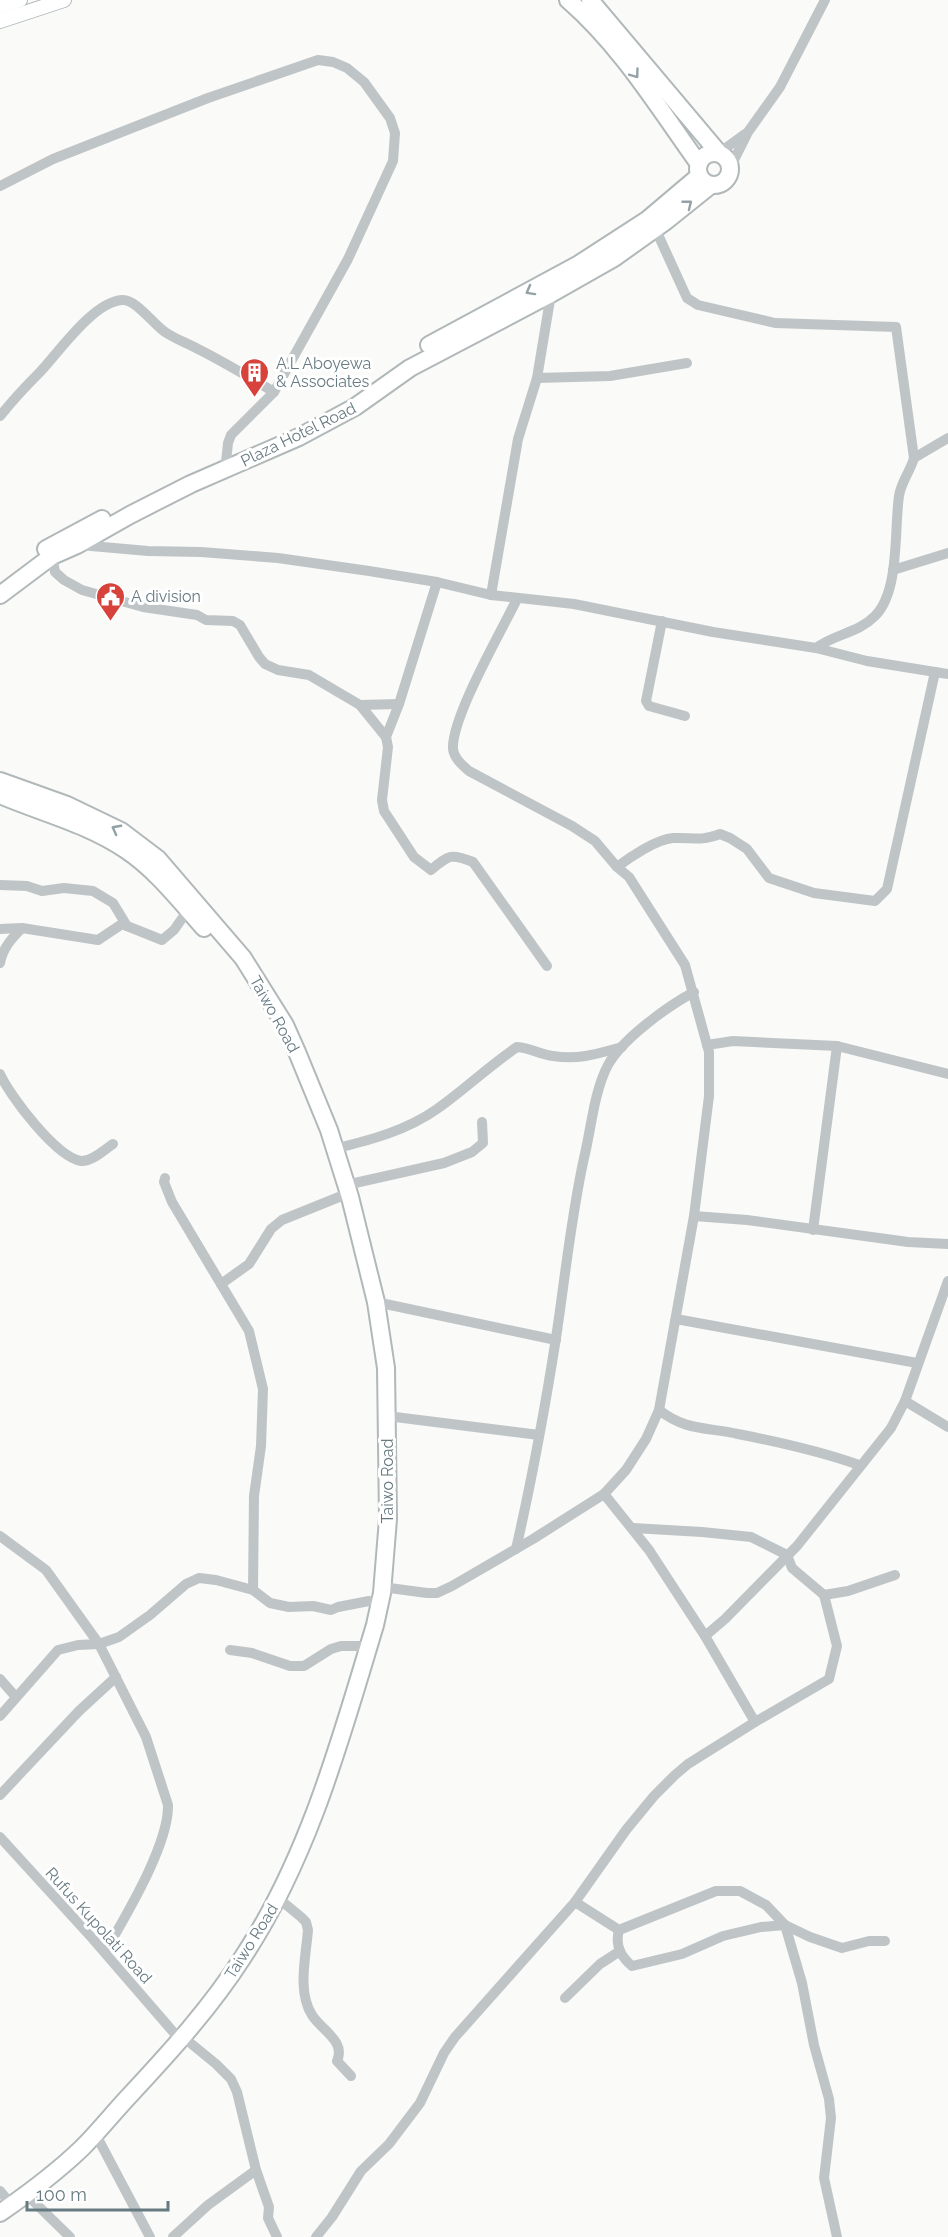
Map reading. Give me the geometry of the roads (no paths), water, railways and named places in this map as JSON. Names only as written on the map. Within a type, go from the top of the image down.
[{"type":"main road","points":[[0,7],[20,0]]},
{"type":"main road","points":[[0,21],[64,0]]},
{"type":"main road","points":[[568,0],[601,31],[623,57],[703,175],[719,184],[726,180],[730,174],[723,157],[590,0]]},
{"type":"main road","points":[[703,175],[706,154],[723,157]]},
{"type":"main road","name":"Plaza Hotel Road","points":[[0,595],[54,549],[77,545],[191,484],[299,437],[345,412],[410,368],[614,258],[655,228],[703,175]]},
{"type":"main road","name":"Plaza Hotel Road","points":[[0,582],[54,549],[351,397],[429,346],[579,264],[646,220],[703,175]]},
{"type":"main road","name":"Taiwo Road","points":[[0,781],[67,805],[121,831],[158,859],[243,958],[285,1025],[313,1090],[334,1149],[362,1278],[377,1365],[378,1468],[374,1569],[360,1646],[333,1736],[291,1853],[236,1955],[179,2035],[83,2147],[27,2195],[1,2201]]},
{"type":"main road","name":"Taiwo Road","points":[[0,795],[91,831],[127,850],[157,876],[228,954],[265,1009],[314,1115],[343,1191],[376,1302],[386,1368],[388,1519],[382,1587],[375,1625],[314,1815],[278,1898],[244,1957],[215,1997],[85,2134],[1,2201]]},
{"type":"street","points":[[723,157],[748,132],[780,87],[825,0]]},
{"type":"street","points":[[0,186],[53,159],[208,98],[318,60],[333,62],[347,68],[364,82],[390,118],[395,133],[393,161],[348,260],[274,392],[231,435],[226,462]]},
{"type":"street","points":[[723,157],[748,132]]},
{"type":"street","points":[[655,228],[687,298],[698,304],[775,323],[896,327],[914,458],[911,468],[902,481],[899,495],[893,570],[886,600],[877,614],[861,628],[828,639],[816,648]]},
{"type":"street","points":[[492,595],[519,439],[537,378],[551,294]]},
{"type":"street","points":[[0,416],[18,392],[41,371],[89,318],[107,304],[121,300],[130,301],[165,333],[214,357],[274,392]]},
{"type":"street","points":[[537,378],[610,376],[687,363]]},
{"type":"street","points":[[914,458],[948,438]]},
{"type":"street","points":[[77,545],[278,558],[437,582],[517,599],[574,604],[713,632],[816,648],[867,661],[948,674]]},
{"type":"street","points":[[54,549],[55,572],[82,590],[144,607],[196,615],[206,620],[233,621],[240,625],[258,657],[265,664],[278,670],[309,675],[360,705],[386,737],[388,747],[382,800],[384,811],[414,857],[431,870],[447,857],[454,855],[473,862],[547,966]]},
{"type":"street","points":[[893,570],[948,553]]},
{"type":"street","points":[[386,737],[399,704],[437,582]]},
{"type":"street","points":[[382,1587],[437,1593],[452,1586],[604,1494],[626,1470],[646,1439],[659,1410],[694,1216],[710,1072],[707,1045],[694,992],[678,951],[629,877],[617,867],[595,841],[572,826],[469,771],[453,751],[454,738],[465,703],[517,599]]},
{"type":"street","points":[[662,621],[646,701],[649,706],[685,716]]},
{"type":"street","points":[[617,867],[630,857],[670,838],[704,840],[720,834],[747,849],[769,878],[814,893],[876,901],[887,890],[935,672]]},
{"type":"street","points":[[360,705],[399,704]]},
{"type":"street","points":[[0,885],[3,887],[27,886],[42,891],[64,888],[93,891],[112,903],[127,926]]},
{"type":"street","points":[[0,928],[22,928],[98,940],[122,924],[162,940],[174,930],[188,910]]},
{"type":"street","points":[[0,963],[7,944],[22,928]]},
{"type":"street","points":[[516,1549],[528,1499],[556,1340],[573,1206],[602,1078],[622,1047],[675,1002],[694,992]]},
{"type":"street","points":[[707,1045],[733,1041],[837,1046],[948,1074]]},
{"type":"street","points":[[813,1230],[837,1046]]},
{"type":"street","points":[[334,1149],[377,1138],[411,1125],[436,1110],[517,1047],[532,1048],[550,1056],[582,1058],[622,1047]]},
{"type":"street","points":[[0,1074],[5,1085],[34,1124],[56,1146],[79,1161],[88,1160],[113,1144]]},
{"type":"street","points":[[221,1284],[249,1264],[271,1229],[282,1220],[343,1191],[444,1163],[472,1152],[483,1143],[482,1122]]},
{"type":"street","points":[[165,1178],[164,1182],[171,1202],[249,1330],[262,1389],[261,1446],[254,1497],[253,1590]]},
{"type":"street","points":[[694,1216],[747,1220],[908,1242],[948,1244]]},
{"type":"street","points":[[705,1636],[725,1619],[787,1555],[830,1506],[859,1465],[891,1428],[905,1401],[948,1281]]},
{"type":"street","points":[[376,1302],[556,1340]]},
{"type":"street","points":[[676,1319],[917,1363]]},
{"type":"street","points":[[905,1401],[948,1427]]},
{"type":"street","points":[[659,1410],[673,1421],[693,1428],[736,1433],[835,1456],[859,1465]]},
{"type":"street","points":[[387,1416],[539,1435]]},
{"type":"street","points":[[604,1494],[649,1550],[705,1636],[755,1722]]},
{"type":"street","points":[[316,2237],[332,2217],[361,2171],[389,2144],[420,2103],[444,2053],[455,2037],[574,1902],[626,1830],[668,1782],[688,1764],[829,1679],[837,1646],[824,1595],[792,1569],[787,1555],[752,1538],[633,1528]]},
{"type":"street","points":[[0,1536],[46,1570],[99,1644],[147,1737],[168,1805],[168,1816],[161,1839],[139,1892],[105,1953]]},
{"type":"street","points":[[824,1595],[848,1591],[895,1575]]},
{"type":"street","points":[[0,1716],[15,1696],[58,1650],[78,1645],[99,1644],[119,1637],[150,1615],[186,1584],[199,1578],[253,1590],[270,1603],[289,1607],[313,1606],[331,1610],[369,1600]]},
{"type":"street","points":[[230,1650],[252,1653],[290,1666],[304,1666],[331,1649],[341,1646],[360,1646]]},
{"type":"street","points":[[0,1795],[79,1711],[116,1677]]},
{"type":"street","points":[[0,1679],[15,1696]]},
{"type":"street","name":"Rufus Kupolati Road","points":[[0,1837],[179,2035],[231,2079],[240,2103],[256,2170],[269,2207],[268,2218],[277,2237]]},
{"type":"street","points":[[619,1930],[716,1891],[740,1891],[766,1905],[785,1926],[810,1937],[842,1948],[869,1941],[885,1941]]},
{"type":"street","points":[[278,1898],[306,1922],[308,1930],[304,1993],[311,2014],[339,2045],[340,2054],[337,2061],[351,2076]]},
{"type":"street","points":[[574,1902],[619,1930]]},
{"type":"street","points":[[619,1930],[616,1941],[624,1959],[632,1966],[682,1954],[723,1936],[761,1927],[785,1926]]},
{"type":"street","points":[[785,1926],[802,1983],[814,2044],[829,2098],[831,2118],[824,2178],[837,2237]]},
{"type":"street","points":[[565,1998],[600,1964],[621,1951]]},
{"type":"street","points":[[95,2133],[150,2237]]},
{"type":"street","points":[[173,2237],[208,2205],[256,2170]]},
{"type":"street","points":[[27,2195],[70,2237]]},
{"type":"place","name":"A.L Aboyewa & Associates","points":[[255,398]]},
{"type":"place","name":"A division","points":[[110,622]]}]
